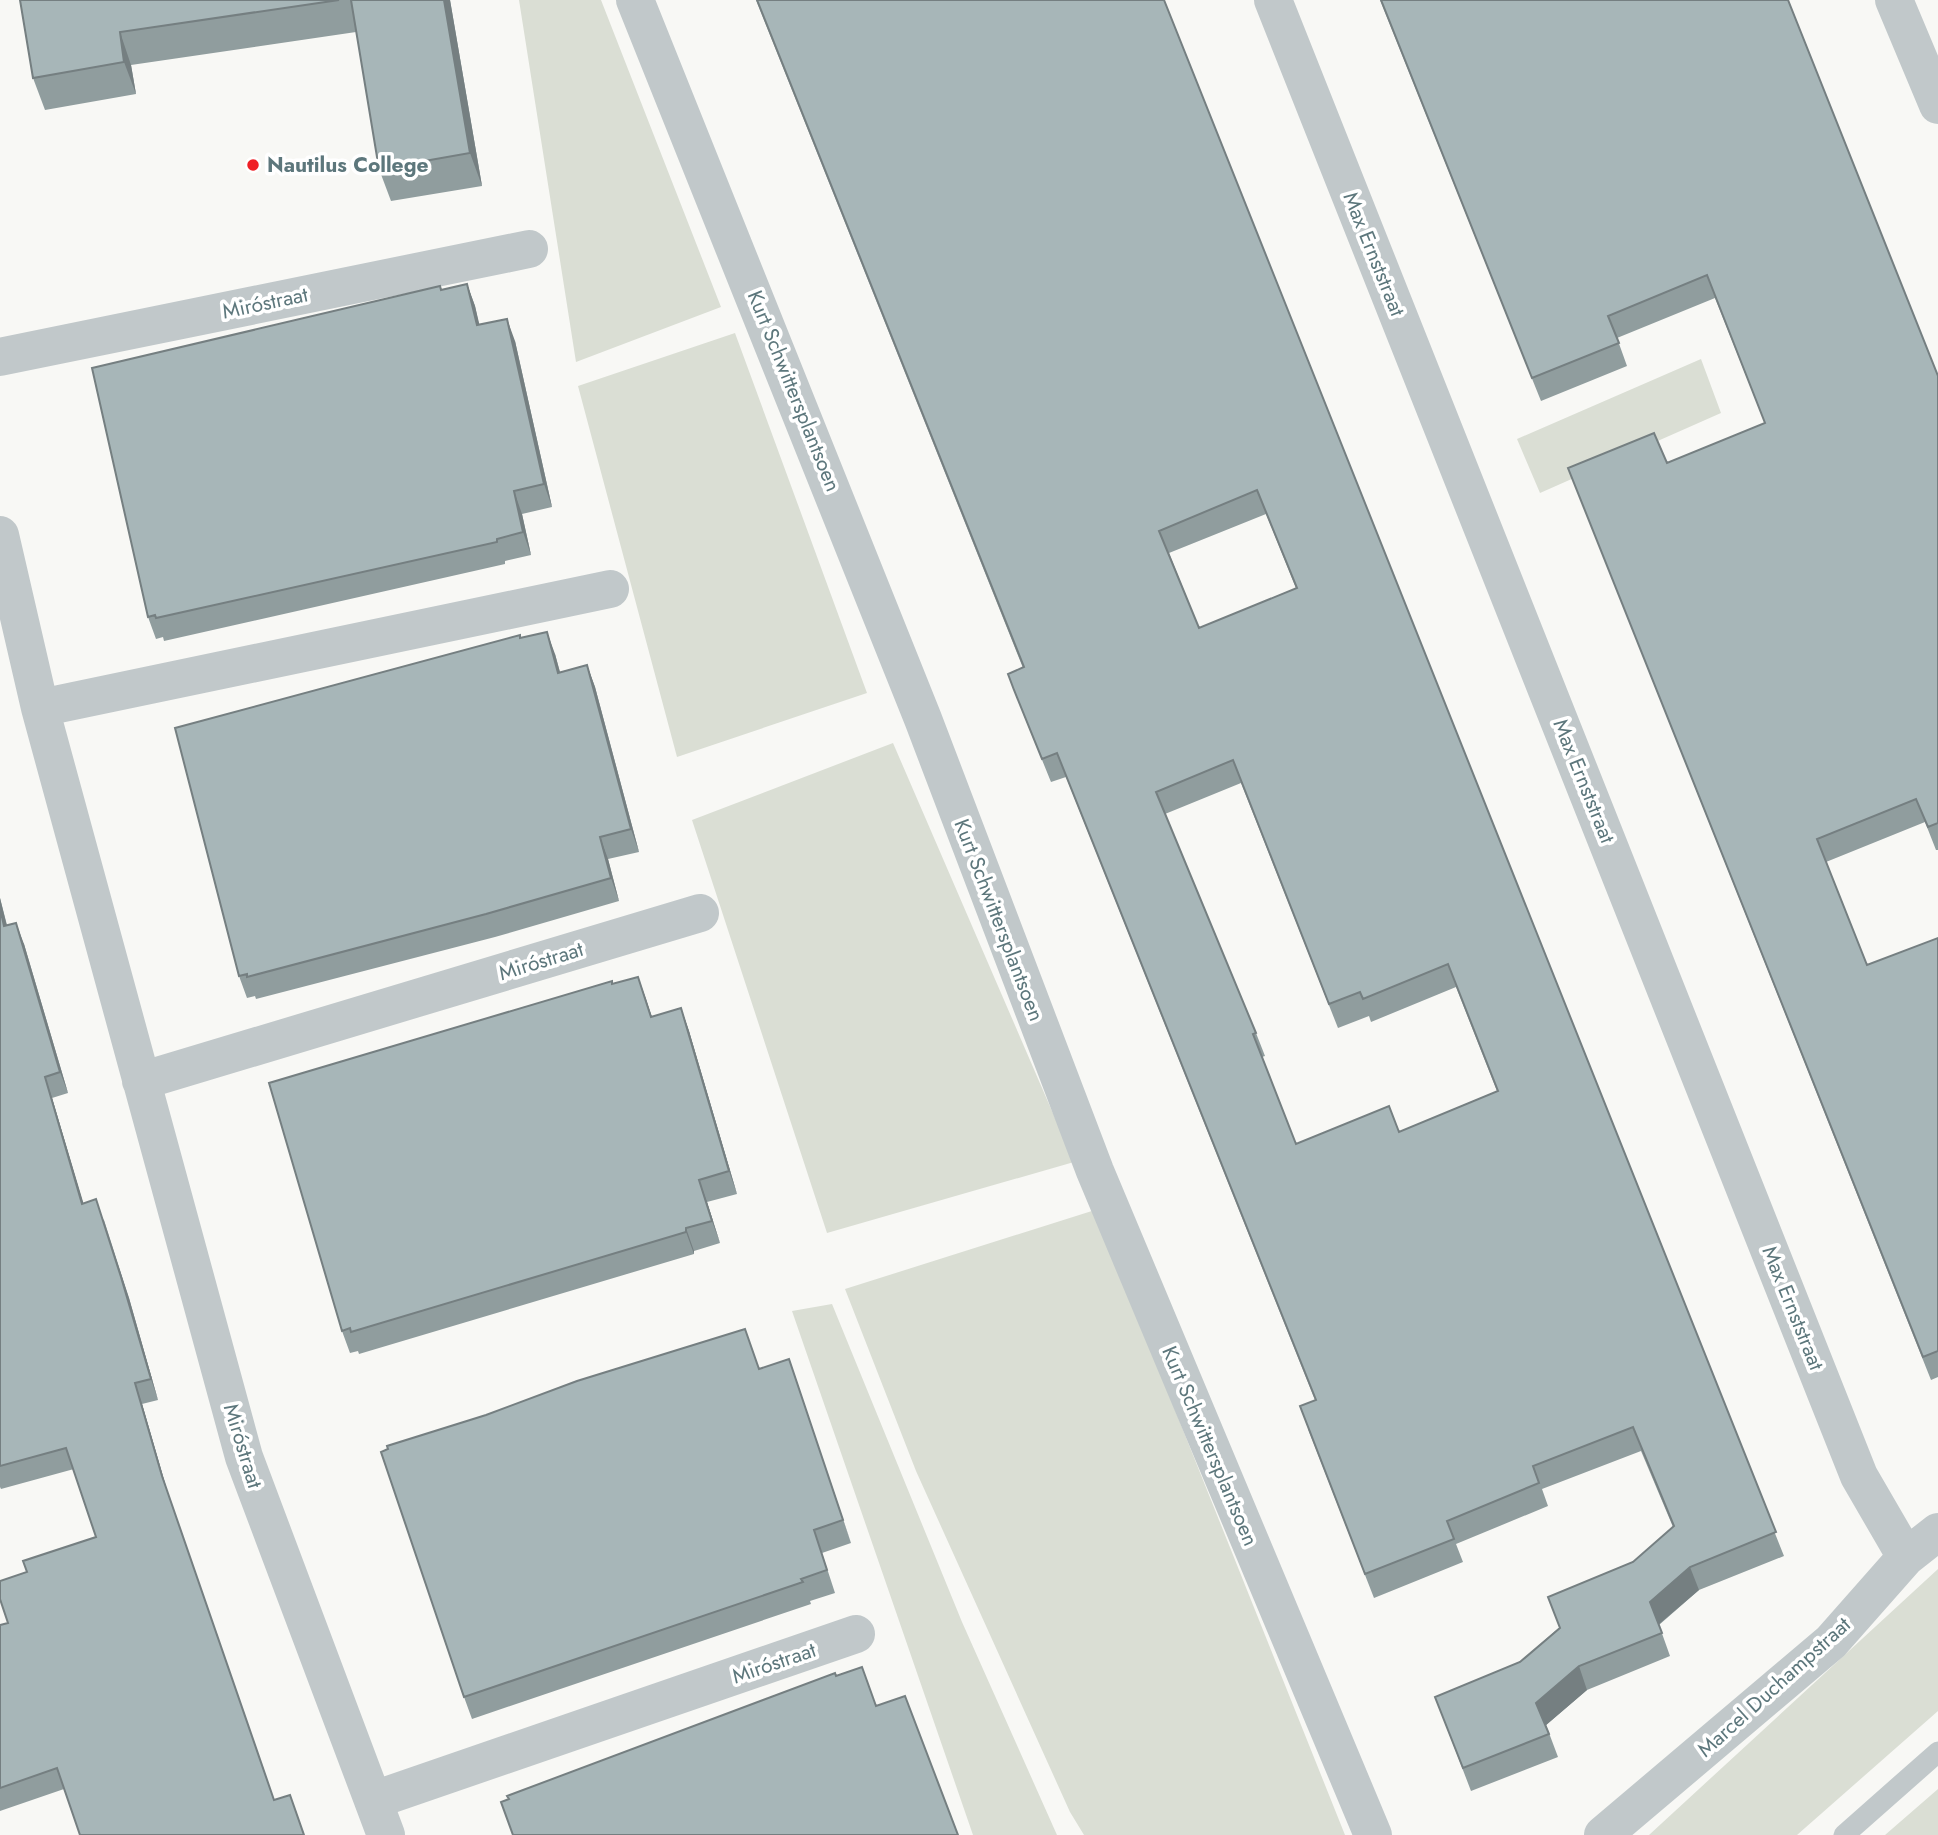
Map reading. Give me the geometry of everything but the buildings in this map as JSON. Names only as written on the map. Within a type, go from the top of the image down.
[{"type":"street","name":"Kurt Schwittersplantsoen","points":[[635,0],[923,719],[1095,1171],[1373,1835]]},
{"type":"street","name":"Max Ernststraat","points":[[1273,0],[1859,1476],[1906,1557]]},
{"type":"street","points":[[1894,0],[1938,105]]},
{"type":"street","name":"Miróstraat","points":[[0,357],[529,249]]},
{"type":"street","name":"Miróstraat","points":[[0,535],[40,708],[244,1457],[380,1818],[856,1634]]},
{"type":"street","points":[[40,708],[610,589]]},
{"type":"street","name":"Miróstraat","points":[[141,1082],[700,913]]},
{"type":"street","name":"Marcel Duchampstraat","points":[[1603,1835],[1831,1642],[1906,1557],[1938,1532]]},
{"type":"lane","points":[[1844,1835],[1938,1752]]},
{"type":"shaded area","points":[[519,0],[601,0],[721,307],[576,362]]},
{"type":"shaded area","points":[[735,333],[867,693],[677,757],[578,386]]},
{"type":"shaded area","points":[[1701,359],[1721,413],[1540,493],[1517,439]]},
{"type":"shaded area","points":[[893,743],[1074,1162],[827,1233],[692,820]]},
{"type":"shaded area","points":[[1095,1210],[1345,1835],[1084,1835],[1070,1812],[916,1471],[845,1289]]},
{"type":"shaded area","points":[[832,1304],[962,1622],[1057,1835],[973,1835],[792,1311]]},
{"type":"shaded area","points":[[1938,1569],[1938,1711],[1797,1835],[1649,1835]]},
{"type":"shaded area","points":[[1938,1789],[1938,1835],[1885,1835]]},
{"type":"place","name":"Nautilus College","points":[[253,165]]}]
